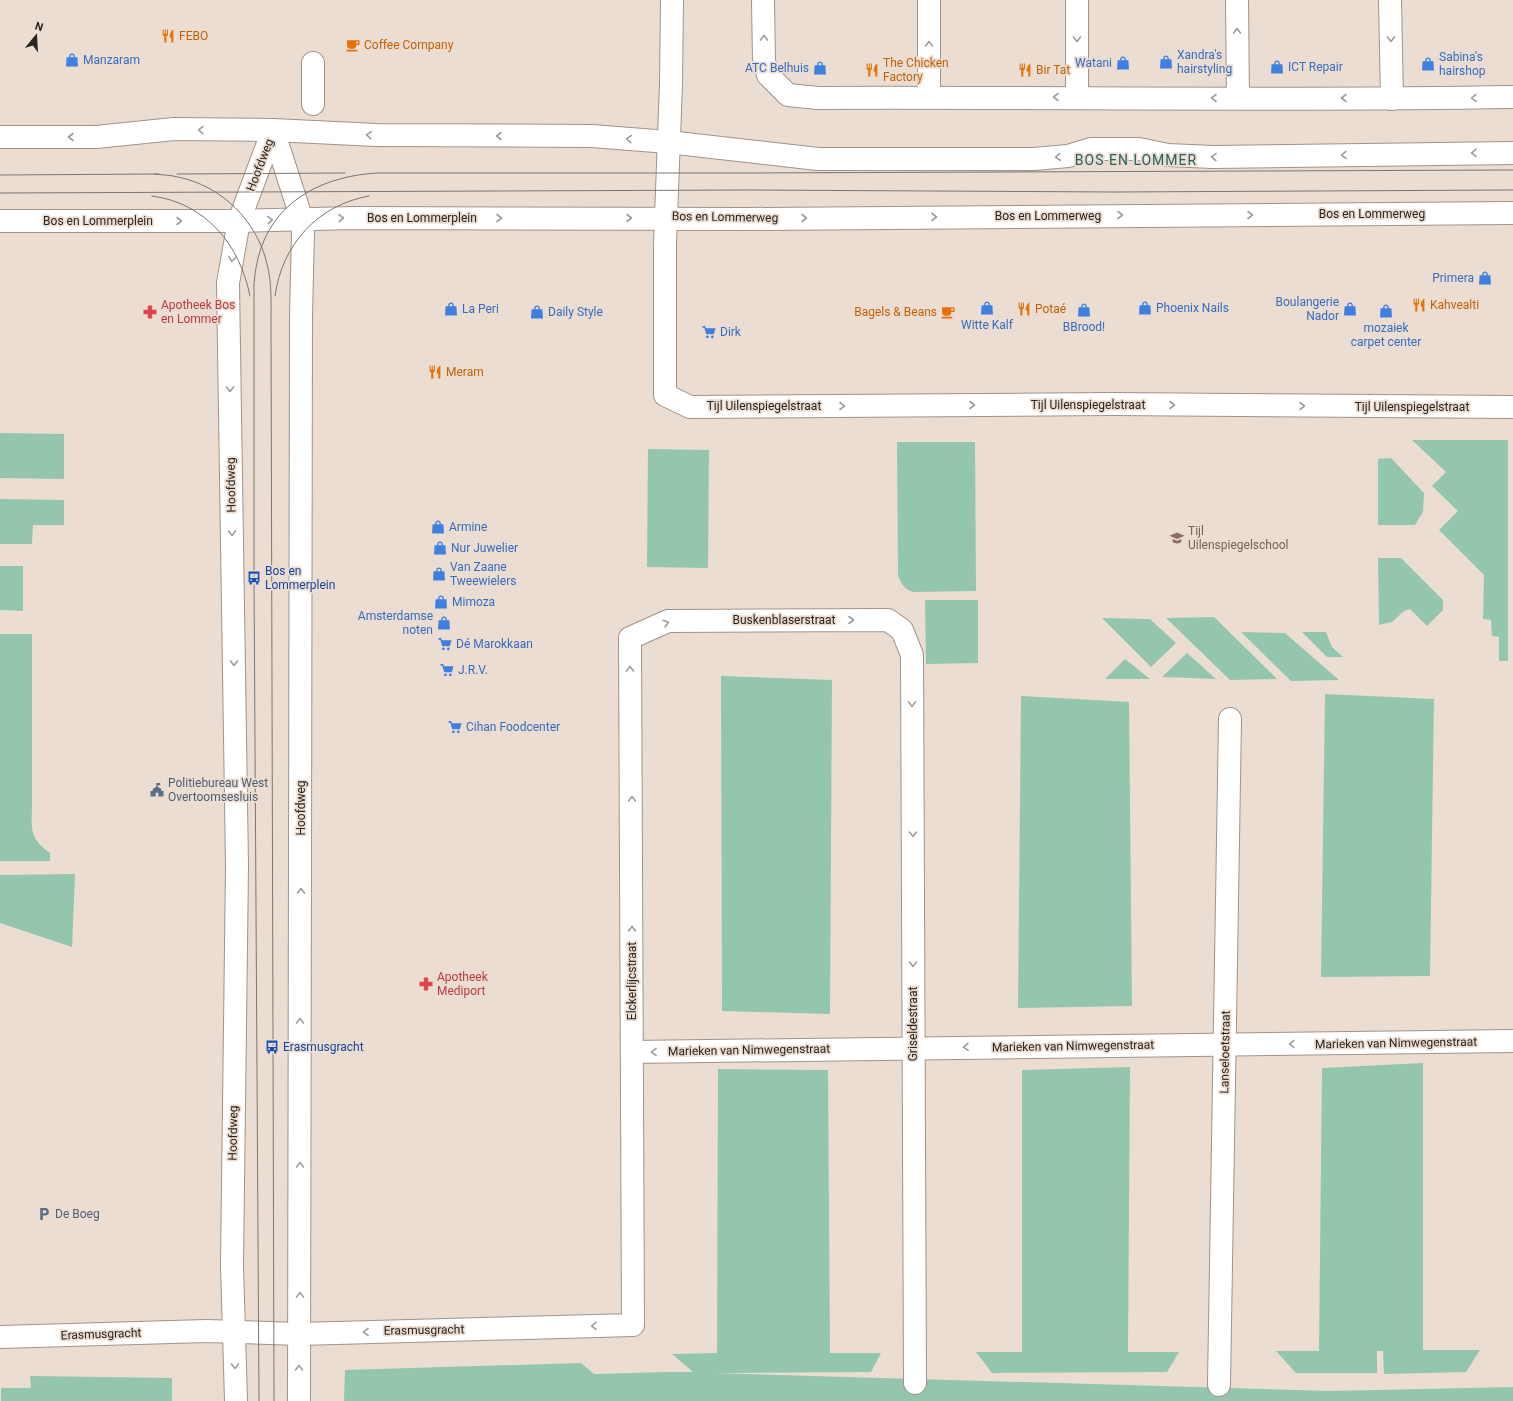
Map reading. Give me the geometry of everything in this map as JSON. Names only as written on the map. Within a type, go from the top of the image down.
[{"type":"street","name":"Bos en Lommerweg","points":[[672,0],[667,218],[1513,213]]},
{"type":"street","points":[[764,0],[764,61],[768,75],[788,95],[818,98],[1392,99],[1513,97]]},
{"type":"street","points":[[929,0],[929,97]]},
{"type":"street","points":[[1077,0],[1077,98]]},
{"type":"street","points":[[1236,0],[1238,98]]},
{"type":"street","points":[[1390,0],[1392,99]]},
{"type":"street","points":[[313,63],[313,104]]},
{"type":"street","points":[[0,137],[96,137],[174,129],[273,130],[376,135],[592,136],[668,142],[818,159],[1034,159],[1068,156],[1091,149],[1113,148],[1139,149],[1168,155],[1213,157],[1513,153]]},
{"type":"street","name":"Hoofdweg","points":[[273,130],[302,220],[303,232],[301,316],[299,1401]]},
{"type":"street","name":"Hoofdweg","points":[[236,1401],[232,1265],[237,860],[228,283],[239,221],[273,130]]},
{"type":"street","name":"Bos en Lommerplein","points":[[0,221],[239,221],[352,218],[667,218]]},
{"type":"street","name":"Tijl Uilenspiegelstraat","points":[[667,218],[665,245],[666,395],[690,407],[1113,404],[1513,407]]},
{"type":"street","name":"Buskenblaserstraat","points":[[630,638],[668,621],[888,620],[902,630],[912,655],[912,665]]},
{"type":"street","name":"Elckerlijcstraat","points":[[630,638],[633,1325]]},
{"type":"street","name":"Griseldestraat","points":[[912,665],[915,1383]]},
{"type":"street","name":"Lanseloetstraat","points":[[1219,1385],[1230,719]]},
{"type":"street","name":"Marieken van Nimwegenstraat","points":[[632,1052],[1513,1041]]},
{"type":"street","name":"Erasmusgracht","points":[[0,1337],[206,1331],[300,1334],[633,1325]]},
{"type":"green space","points":[[0,433],[64,434],[64,479],[0,478]]},
{"type":"green space","points":[[1412,440],[1508,440],[1508,661],[1499,661],[1499,637],[1492,636],[1491,620],[1483,619],[1484,575],[1439,530],[1458,511],[1432,486],[1446,472]]},
{"type":"green space","points":[[897,442],[975,442],[976,591],[913,592],[905,588],[900,581],[898,575]]},
{"type":"green space","points":[[648,449],[709,450],[708,568],[647,567]]},
{"type":"green space","points":[[1391,458],[1424,493],[1423,512],[1415,525],[1378,525],[1378,459]]},
{"type":"green space","points":[[0,499],[64,500],[64,525],[33,525],[32,544],[0,544]]},
{"type":"green space","points":[[1378,558],[1401,558],[1443,600],[1443,610],[1427,626],[1410,609],[1404,611],[1392,622],[1379,625]]},
{"type":"green space","points":[[0,566],[23,566],[23,611],[0,610]]},
{"type":"green space","points":[[925,600],[978,600],[978,663],[926,664]]},
{"type":"green space","points":[[1214,617],[1277,679],[1230,680],[1166,618]]},
{"type":"green space","points":[[1102,618],[1150,619],[1176,643],[1151,667]]},
{"type":"green space","points":[[1241,632],[1285,633],[1339,680],[1291,681]]},
{"type":"green space","points":[[1302,632],[1326,632],[1332,647],[1343,657],[1327,657]]},
{"type":"green space","points":[[0,634],[32,634],[32,829],[39,843],[50,853],[50,861],[0,861]]},
{"type":"green space","points":[[1187,653],[1216,679],[1162,677]]},
{"type":"green space","points":[[1125,659],[1150,679],[1105,679]]},
{"type":"green space","points":[[721,676],[832,680],[830,1014],[722,1011]]},
{"type":"green space","points":[[1325,694],[1434,699],[1430,976],[1321,977]]},
{"type":"green space","points":[[1021,696],[1129,702],[1132,1006],[1018,1008]]},
{"type":"green space","points":[[75,874],[72,947],[0,923],[0,875]]},
{"type":"green space","points":[[1423,1063],[1423,1350],[1480,1350],[1466,1372],[1384,1374],[1383,1351],[1377,1351],[1377,1373],[1296,1373],[1276,1351],[1319,1351],[1322,1068]]},
{"type":"green space","points":[[1130,1067],[1128,1352],[1179,1352],[1167,1372],[992,1373],[976,1352],[1022,1352],[1022,1070]]},
{"type":"green space","points":[[718,1069],[828,1070],[830,1353],[881,1353],[871,1372],[714,1373],[1330,1391],[1513,1387],[1513,1401],[344,1401],[345,1370],[581,1363],[594,1374],[693,1372],[672,1354],[717,1353]]},
{"type":"green space","points":[[30,1376],[172,1378],[172,1401],[1,1401],[1,1388],[31,1388]]},
{"type":"tram line","points":[[259,1401],[254,578],[254,284],[256,266],[261,248],[269,230],[280,215],[292,203],[307,192],[323,185],[340,179],[377,173],[1513,170]]},
{"type":"tram line","points":[[177,174],[345,173]]},
{"type":"tram line","points":[[154,174],[175,176],[194,182],[209,188],[223,197],[246,220],[255,234],[262,248],[269,271],[271,308],[274,1401]]},
{"type":"tram line","points":[[0,175],[159,174]]},
{"type":"tram line","points":[[0,193],[747,190],[1115,192],[1513,190]]},
{"type":"tram line","points":[[152,196],[171,200],[189,207],[204,217],[218,230],[229,244],[238,260],[245,277],[250,296]]},
{"type":"tram line","points":[[275,296],[279,277],[285,260],[294,244],[306,230],[319,218],[334,208],[369,196]]},
{"type":"place","name":"FEBO","points":[[168,36]]},
{"type":"place","name":"Coffee Company","points":[[353,45]]},
{"type":"place","name":"Manzaram","points":[[72,60]]},
{"type":"place","name":"Xandra's hairstyling","points":[[1166,62]]},
{"type":"place","name":"Watani","points":[[1123,63]]},
{"type":"place","name":"Sabina's hairshop","points":[[1428,64]]},
{"type":"place","name":"ICT Repair","points":[[1277,67]]},
{"type":"place","name":"ATC Belhuis","points":[[820,68]]},
{"type":"place","name":"The Chicken Factory","points":[[872,70]]},
{"type":"place","name":"Bir Tat","points":[[1025,70]]},
{"type":"place","name":"Primera","points":[[1485,278]]},
{"type":"place","name":"Kahvealti","points":[[1419,305]]},
{"type":"place","name":"Witte Kalf","points":[[987,308]]},
{"type":"place","name":"Phoenix Nails","points":[[1145,308]]},
{"type":"place","name":"La Peri","points":[[451,309]]},
{"type":"place","name":"Potaé","points":[[1024,309]]},
{"type":"place","name":"Boulangerie Nador","points":[[1350,309]]},
{"type":"place","name":"BBrood!","points":[[1084,310]]},
{"type":"place","name":"mozaiek carpet center","points":[[1386,311]]},
{"type":"place","name":"Apotheek Bos en Lommer","points":[[150,312]]},
{"type":"place","name":"Daily Style","points":[[537,312]]},
{"type":"place","name":"Bagels & Beans","points":[[948,312]]},
{"type":"place","name":"Dirk","points":[[709,332]]},
{"type":"place","name":"Meram","points":[[435,372]]},
{"type":"place","name":"Armine","points":[[438,527]]},
{"type":"place","name":"Tijl Uilenspiegelschool","points":[[1177,538]]},
{"type":"place","name":"Nur Juwelier","points":[[440,548]]},
{"type":"place","name":"Van Zaane Tweewielers","points":[[439,574]]},
{"type":"place","name":"Bos en Lommerplein","points":[[254,578]]},
{"type":"place","name":"Mimoza","points":[[441,602]]},
{"type":"place","name":"Amsterdamse noten","points":[[444,623]]},
{"type":"place","name":"Dé Marokkaan","points":[[445,644]]},
{"type":"place","name":"J.R.V.","points":[[447,670]]},
{"type":"place","name":"Cihan Foodcenter","points":[[455,727]]},
{"type":"place","name":"Politiebureau West Overtoomsesluis","points":[[157,790]]},
{"type":"place","name":"Apotheek Mediport","points":[[426,984]]},
{"type":"place","name":"Erasmusgracht","points":[[272,1047]]},
{"type":"place","name":"De Boeg","points":[[44,1214]]},
{"type":"district","name":"BOS EN LOMMER","points":[[1136,160]]}]
